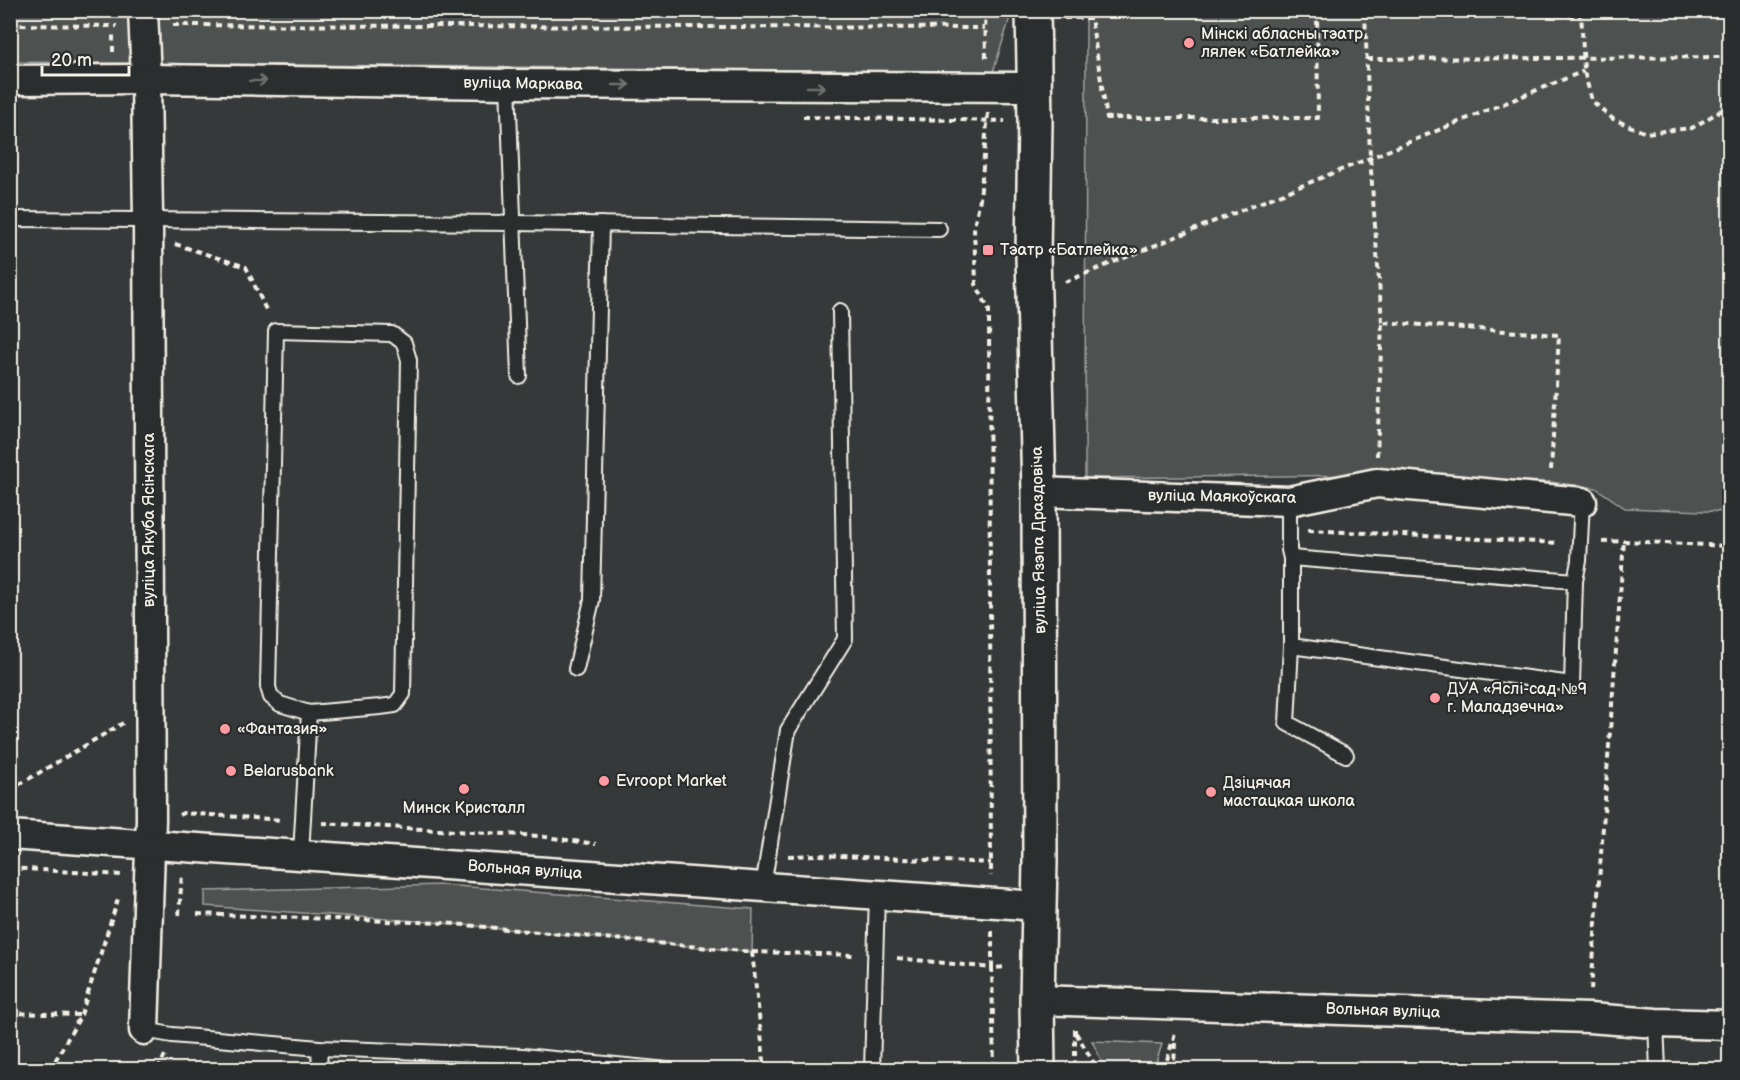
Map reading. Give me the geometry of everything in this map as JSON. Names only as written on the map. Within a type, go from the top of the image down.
[{"type":"street","name":"вуліца Язэпа Драздовіча","points":[[1038,1070],[1039,492],[1033,255],[1035,87],[1048,14]]},
{"type":"street","name":"вуліца Якуба Ясінскага","points":[[143,18],[148,220],[150,832],[144,1030]]},
{"type":"street","name":"вуліца Маркава","points":[[10,80],[1035,87]]},
{"type":"street","name":"вуліца Маякоўскага","points":[[1039,492],[1289,501],[1377,483],[1582,502]]},
{"type":"street","name":"Вольная вуліца","points":[[10,835],[150,832],[301,854],[1039,906]]},
{"type":"street","name":"Вольная вуліца","points":[[1037,1000],[1588,1018],[1730,1025]]},
{"type":"lane","points":[[508,84],[519,376]]},
{"type":"lane","points":[[10,219],[939,229]]},
{"type":"lane","points":[[576,669],[592,600],[601,224]]},
{"type":"lane","points":[[763,887],[788,730],[845,639],[840,311]]},
{"type":"lane","points":[[276,331],[392,334],[404,343],[409,360],[404,694],[395,705],[309,713],[280,704],[271,697],[268,687],[276,331]]},
{"type":"lane","points":[[1289,501],[1291,646],[1287,723],[1346,755]]},
{"type":"lane","points":[[1291,646],[1572,684],[1575,580],[1579,561],[1582,502]]},
{"type":"lane","points":[[1291,558],[1575,580]]},
{"type":"lane","points":[[301,854],[309,713]]},
{"type":"lane","points":[[872,1070],[877,895]]},
{"type":"lane","points":[[1656,1023],[1658,1070]]},
{"type":"lane","points":[[144,1030],[172,1035],[319,1048],[523,1063],[668,1070]]},
{"type":"lane","points":[[319,1048],[320,1070]]},
{"type":"path","points":[[1048,14],[1091,18],[1107,118],[1318,118],[1317,10]]},
{"type":"path","points":[[1377,464],[1382,322],[1370,157],[1365,10],[1581,13],[1582,58],[1592,101],[1613,119],[1646,132],[1692,128],[1730,105]]},
{"type":"path","points":[[10,25],[143,18],[985,28]]},
{"type":"path","points":[[1367,59],[1730,57]]},
{"type":"path","points":[[1065,282],[1584,71]]},
{"type":"path","points":[[767,859],[818,855],[991,863],[988,310],[976,284],[974,227],[980,199],[988,122]]},
{"type":"path","points":[[175,244],[246,267],[276,331]]},
{"type":"path","points":[[1382,322],[1559,335],[1551,471]]},
{"type":"path","points":[[1289,529],[1580,544],[1623,541],[1730,546]]},
{"type":"path","points":[[1588,1018],[1623,541]]},
{"type":"path","points":[[10,790],[125,722]]},
{"type":"path","points":[[150,832],[183,813],[538,836],[603,845]]},
{"type":"path","points":[[10,867],[126,875]]},
{"type":"path","points":[[50,1070],[81,1014],[119,897]]},
{"type":"path","points":[[197,914],[442,923],[752,952],[876,956],[992,969],[994,1070]]},
{"type":"path","points":[[752,952],[765,1070]]},
{"type":"path","points":[[10,1013],[81,1014]]},
{"type":"path","points":[[1086,1031],[1075,1031],[1098,1070]]},
{"type":"path","points":[[1164,1032],[1176,1032]]},
{"type":"path","points":[[1164,1070],[1176,1032]]},
{"type":"path","points":[[1174,1070],[1176,1032]]},
{"type":"shaded area","points":[[11,10],[1006,10],[1009,21],[993,72],[11,62]]},
{"type":"shaded area","points":[[1086,11],[1729,11],[1729,512],[1625,508],[1596,488],[1550,482],[1376,475],[1085,478]]},
{"type":"shaded area","points":[[444,885],[753,909],[752,952],[443,923],[205,906],[205,891]]},
{"type":"shaded area","points":[[1092,1041],[1162,1044],[1154,1069],[1106,1070]]},
{"type":"place","name":"Мінскі абласны тэатр лялек «Батлейка»","points":[[1189,43]]},
{"type":"place","name":"Тэатр «Батлейка»","points":[[988,250]]},
{"type":"place","name":"ДУА «Яслі-сад №9 г. Маладзечна»","points":[[1435,698]]},
{"type":"place","name":"«Фантазия»","points":[[225,729]]},
{"type":"place","name":"Belarusbank","points":[[231,771]]},
{"type":"place","name":"Evroopt Market","points":[[604,781]]},
{"type":"place","name":"Минск Кристалл","points":[[464,789]]},
{"type":"place","name":"Дзіцячая мастацкая школа","points":[[1211,792]]}]
